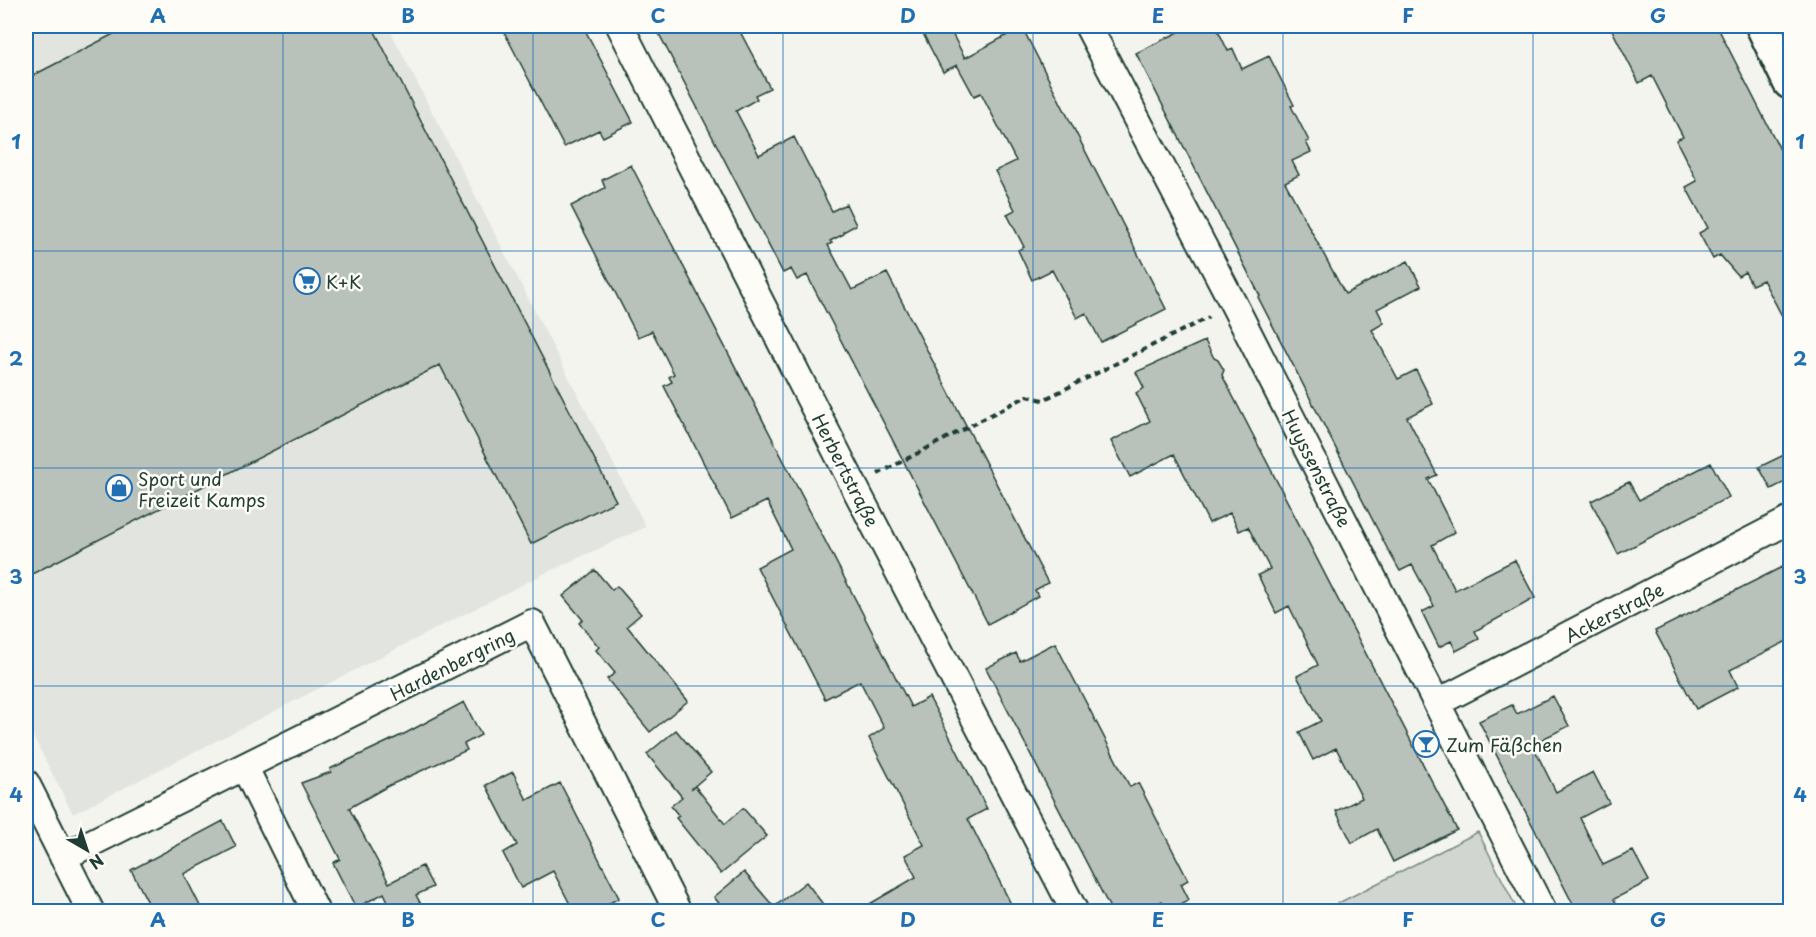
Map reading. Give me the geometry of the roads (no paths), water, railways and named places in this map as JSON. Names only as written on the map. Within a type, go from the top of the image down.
[{"type":"street","name":"Herbertstraße","points":[[620,26],[854,486],[1075,912]]},
{"type":"street","name":"Huyssenstraße","points":[[1088,26],[1234,305],[1543,912]]},
{"type":"street","points":[[1762,26],[1791,82]]},
{"type":"street","name":"Ackerstraße","points":[[1437,703],[1791,520]]},
{"type":"street","name":"Hardenbergring","points":[[63,857],[532,623],[678,912]]},
{"type":"street","points":[[245,768],[316,912]]},
{"type":"street","points":[[26,783],[91,912]]},
{"type":"place","name":"K+K","points":[[307,281]]},
{"type":"place","name":"Sport und Freizeit Kamps","points":[[119,488]]},
{"type":"place","name":"Zum Fäßchen","points":[[1426,744]]}]
